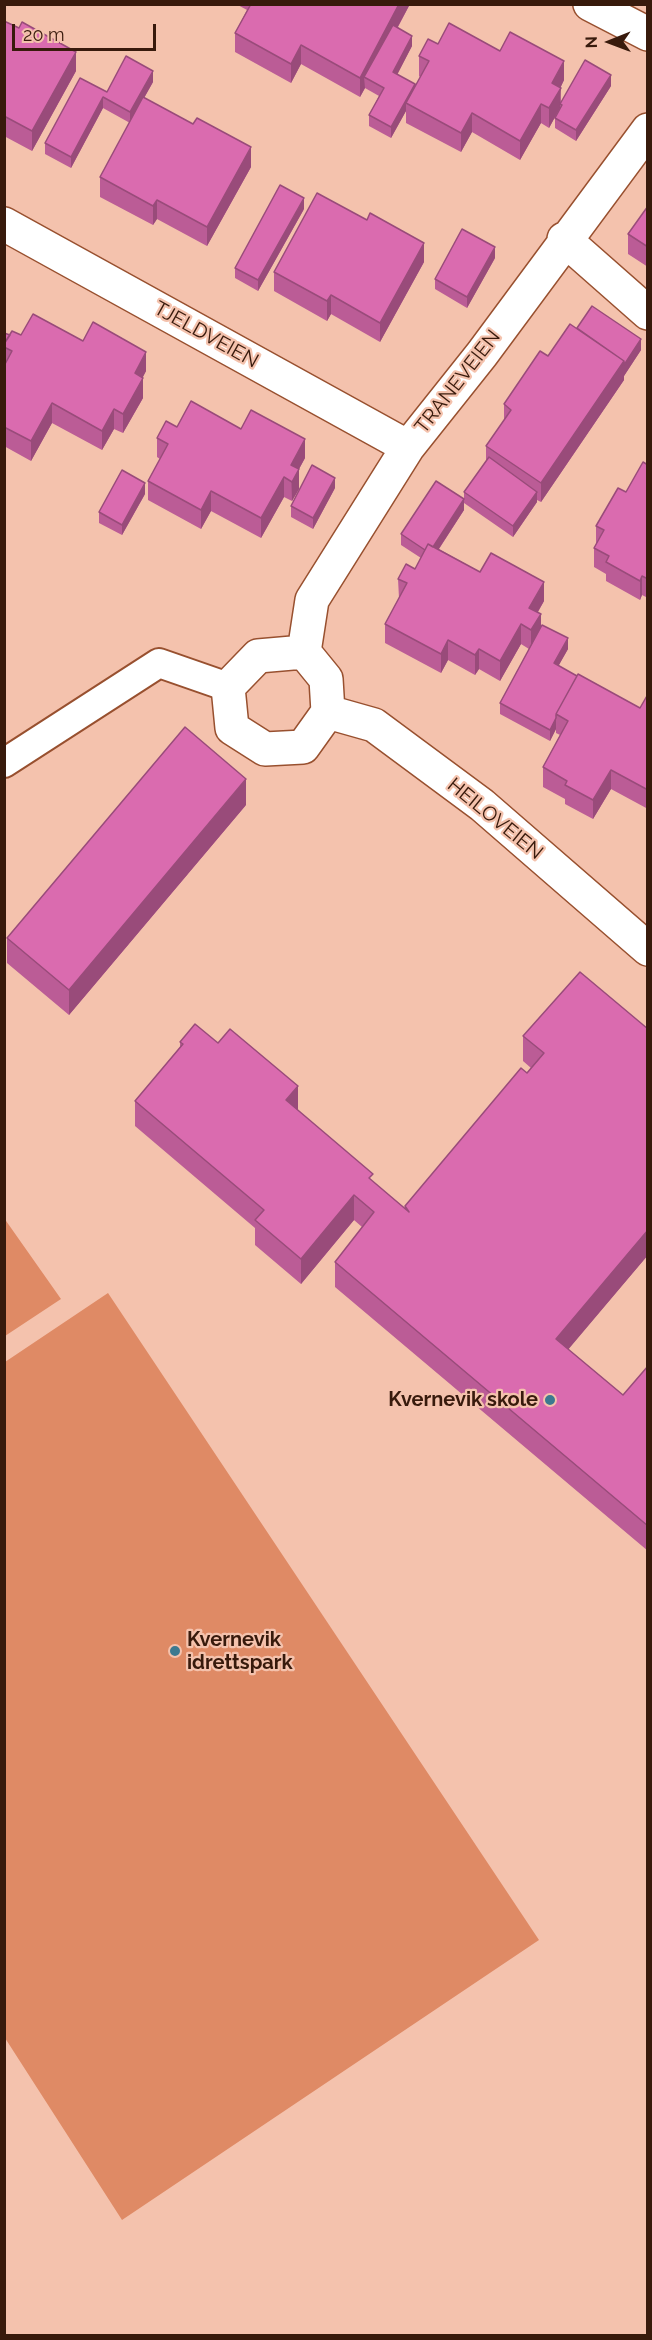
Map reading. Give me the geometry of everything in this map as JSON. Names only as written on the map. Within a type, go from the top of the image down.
[{"type":"street","points":[[590,4],[648,34]]},
{"type":"street","name":"TRANEVEIEN","points":[[304,652],[312,600],[408,447],[482,354],[564,239],[648,130]]},
{"type":"street","name":"TJELDVEIEN","points":[[4,224],[408,447]]},
{"type":"street","points":[[564,239],[648,313]]},
{"type":"street","points":[[304,652],[326,679],[328,712],[303,747],[265,749],[232,728],[228,687],[258,656],[304,652]]},
{"type":"street","name":"HEILOVEIEN","points":[[328,712],[374,725],[482,806],[648,950]]},
{"type":"lane","points":[[4,763],[159,663],[228,687]]},
{"type":"shaded area","points":[[4,1218],[61,1299],[5,1336],[4,1336]]},
{"type":"shaded area","name":"Kvernevik idrettspark","points":[[108,1293],[539,1940],[122,2220],[5,2038],[5,1362]]},
{"type":"building","points":[[251,4],[399,4],[360,78],[301,45],[291,64],[235,33]]},
{"type":"building","points":[[4,21],[19,28],[22,22],[76,52],[32,131],[4,116]]},
{"type":"building","points":[[449,23],[500,51],[510,32],[564,61],[552,83],[561,88],[549,108],[541,104],[520,141],[472,113],[461,133],[406,103],[429,61],[419,56],[428,39],[438,44]]},
{"type":"building","points":[[393,25],[412,36],[393,72],[415,84],[391,127],[369,115],[384,88],[364,77]]},
{"type":"building","points":[[126,56],[153,71],[130,112],[103,97],[71,157],[45,143],[80,78],[107,92]]},
{"type":"building","points":[[585,60],[611,75],[576,130],[555,118],[562,105],[560,104]]},
{"type":"building","points":[[143,97],[193,124],[197,118],[251,147],[207,227],[157,200],[153,206],[100,177]]},
{"type":"building","points":[[280,185],[304,198],[258,280],[235,268]]},
{"type":"building","points":[[317,193],[367,220],[370,213],[424,243],[380,323],[331,295],[327,301],[274,272]]},
{"type":"building","points":[[648,206],[648,247],[628,234]]},
{"type":"building","points":[[462,229],[495,247],[467,297],[435,279]]},
{"type":"building","points":[[592,306],[641,339],[624,365],[624,361],[577,328]]},
{"type":"building","points":[[33,314],[83,341],[93,322],[146,352],[135,373],[143,378],[123,414],[114,409],[102,431],[52,403],[31,441],[4,427],[4,366],[12,351],[4,347],[4,344],[12,331],[21,335]]},
{"type":"building","points":[[570,324],[624,361],[541,483],[486,446],[511,410],[504,404],[540,351],[548,356]]},
{"type":"building","points":[[4,333],[10,335],[4,344]]},
{"type":"building","points":[[191,401],[241,429],[251,410],[305,439],[291,465],[299,469],[292,482],[284,477],[261,518],[211,491],[201,510],[148,481],[168,444],[157,438],[166,421],[177,427]]},
{"type":"building","points":[[489,457],[537,492],[513,526],[464,492]]},
{"type":"building","points":[[643,462],[648,465],[648,579],[642,576],[640,581],[606,562],[609,556],[594,548],[604,530],[596,526],[618,488],[626,492]]},
{"type":"building","points":[[312,465],[335,478],[313,518],[291,506]]},
{"type":"building","points":[[122,470],[145,483],[122,525],[99,512]]},
{"type":"building","points":[[436,481],[464,499],[433,547],[428,544],[425,550],[401,534]]},
{"type":"building","points":[[428,544],[480,572],[491,553],[544,582],[529,608],[541,614],[531,630],[521,624],[500,661],[479,649],[475,655],[448,640],[441,654],[385,624],[407,583],[398,579],[406,564],[415,569]]},
{"type":"building","points":[[542,625],[568,638],[554,663],[577,676],[550,730],[500,703]]},
{"type":"building","points":[[578,674],[640,708],[648,694],[648,790],[611,770],[593,800],[565,785],[567,781],[543,767],[568,721],[556,714]]},
{"type":"building","points":[[185,727],[246,779],[69,990],[7,938]]},
{"type":"building","points":[[580,972],[648,1029],[648,1230],[556,1339],[623,1395],[648,1366],[648,1526],[335,1262],[374,1212],[354,1195],[301,1259],[255,1220],[264,1210],[135,1101],[183,1044],[180,1042],[195,1024],[218,1043],[230,1029],[298,1086],[286,1100],[373,1174],[369,1178],[409,1212],[405,1206],[521,1068],[527,1073],[544,1053],[523,1036]]},
{"type":"place","name":"Kvernevik skole","points":[[550,1400]]},
{"type":"place","name":"Kvernevik idrettspark","points":[[175,1651]]}]
